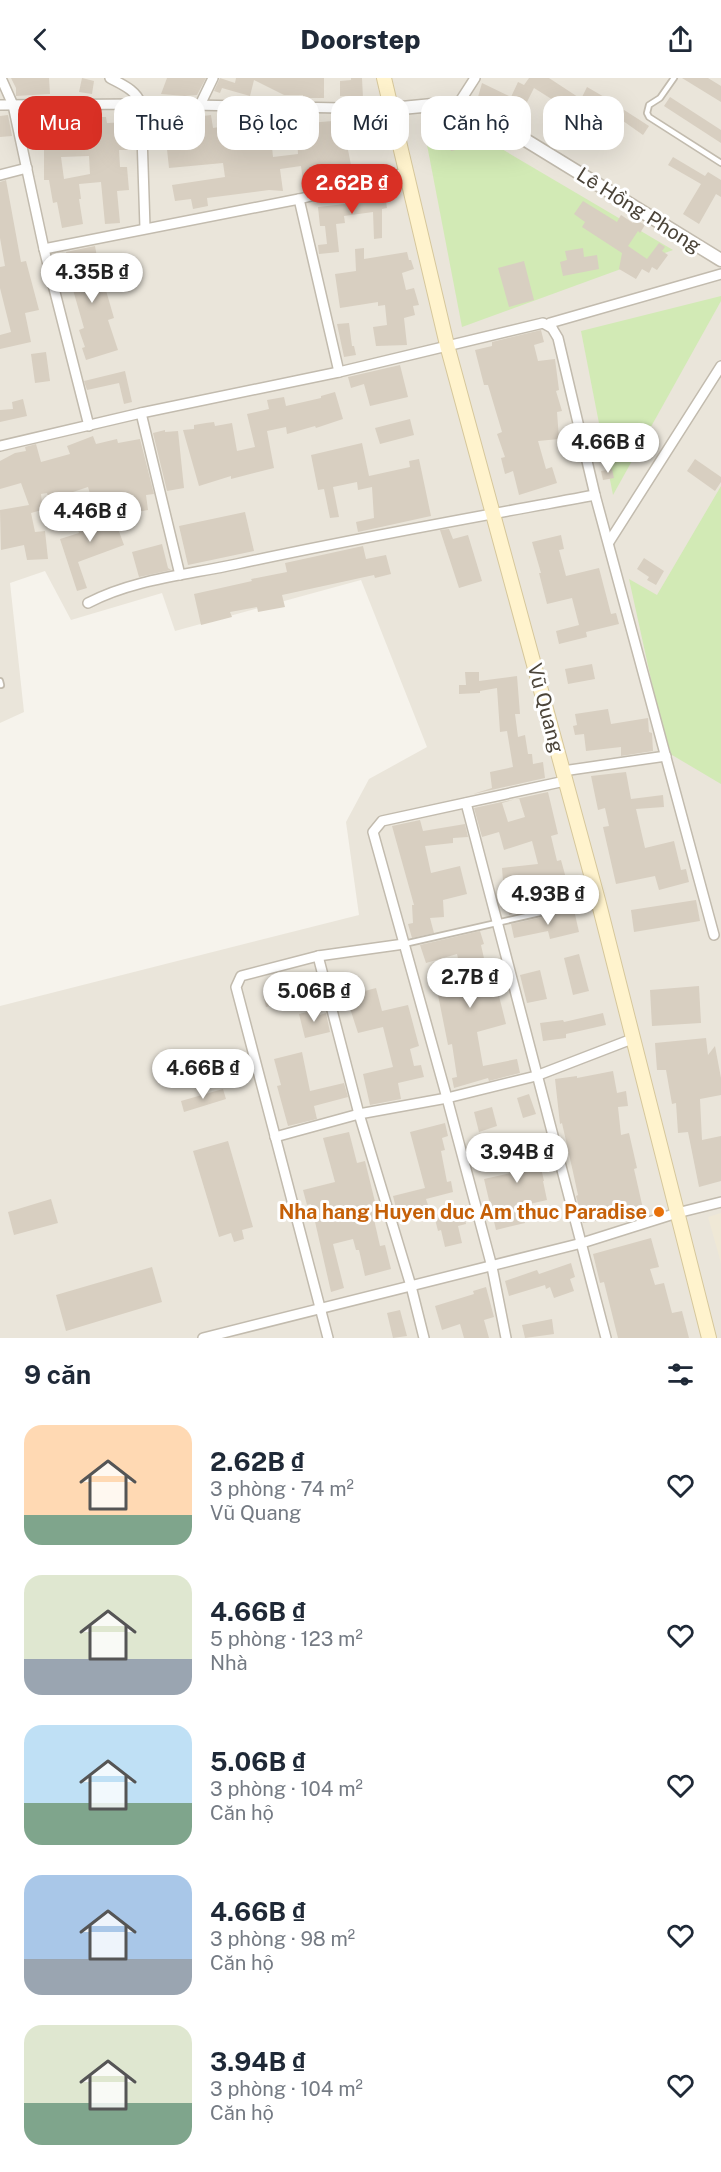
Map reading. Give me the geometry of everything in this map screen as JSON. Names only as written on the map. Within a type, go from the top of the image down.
[{"type":"main road","name":"Vũ Quang","points":[[384,78],[388,96]]},
{"type":"main road","name":"Vũ Quang","points":[[400,150],[447,345],[598,900],[709,1338]]},
{"type":"street","points":[[1,78],[13,105],[44,249],[89,426]]},
{"type":"street","points":[[110,78],[138,96]]},
{"type":"street","points":[[204,96],[213,78]]},
{"type":"street","points":[[464,96],[475,78]]},
{"type":"street","points":[[0,105],[114,104]]},
{"type":"street","points":[[205,105],[331,108]]},
{"type":"street","name":"Lê Hồng Phong","points":[[531,143],[721,260]]},
{"type":"street","points":[[142,150],[145,228]]},
{"type":"street","points":[[0,175],[27,168]]},
{"type":"street","points":[[44,249],[299,199],[405,173]]},
{"type":"street","points":[[299,199],[339,372]]},
{"type":"street","points":[[714,935],[595,495],[558,338],[550,323],[721,274]]},
{"type":"street","points":[[0,446],[141,413],[339,372],[543,323],[552,328]]},
{"type":"street","points":[[609,542],[721,366]]},
{"type":"street","points":[[141,413],[180,575]]},
{"type":"street","points":[[88,603],[131,586],[164,577],[595,495]]},
{"type":"street","points":[[506,1338],[492,1267],[373,837],[374,828],[382,822],[466,803],[564,776],[666,756]]},
{"type":"street","points":[[466,803],[606,1338]]},
{"type":"street","points":[[328,1338],[236,987],[242,976],[318,956],[404,944]]},
{"type":"street","points":[[318,956],[359,1114],[411,1286],[424,1338]]},
{"type":"street","points":[[275,1137],[359,1114],[447,1098],[536,1076],[632,1039]]},
{"type":"street","points":[[203,1338],[492,1267],[721,1202]]},
{"type":"lane","points":[[674,78],[660,98],[649,105],[647,113],[662,127],[721,163]]},
{"type":"lane","points":[[404,944],[598,900]]},
{"type":"shaded area","points":[[0,78],[721,78],[721,1338],[0,1338],[0,1006],[359,915],[346,822],[369,779],[427,747],[361,580],[175,631],[162,593],[71,620],[45,571],[10,583],[24,712],[0,723]]},
{"type":"shaded area","points":[[721,1213],[721,1263],[708,1217]]},
{"type":"green space","points":[[428,150],[504,150],[673,250],[462,327]]},
{"type":"green space","points":[[721,296],[721,301],[613,495],[581,331]]},
{"type":"green space","points":[[721,486],[721,784],[667,752],[629,579],[657,595]]},
{"type":"building","points":[[11,78],[49,78],[50,94],[16,96],[16,88]]},
{"type":"building","points":[[82,78],[94,81],[92,94],[79,92]]},
{"type":"building","points":[[167,78],[206,78],[197,95],[161,94]]},
{"type":"building","points":[[220,78],[235,83],[236,78],[324,78],[324,98],[284,95],[254,80],[250,96],[222,88],[220,93],[214,91]]},
{"type":"building","points":[[351,78],[362,78],[363,96],[340,96],[340,81],[351,80]]},
{"type":"building","points":[[529,78],[549,78],[576,96],[547,96],[534,88],[530,96],[511,96],[518,82],[524,85]]},
{"type":"building","points":[[682,78],[708,78],[721,86],[721,102]]},
{"type":"building","points":[[482,83],[509,96],[478,96]]},
{"type":"building","points":[[587,87],[603,96],[582,96]]},
{"type":"building","points":[[670,97],[721,130],[721,143],[664,106]]},
{"type":"building","points":[[624,110],[649,126],[643,135],[624,122]]},
{"type":"building","points":[[8,115],[12,136],[0,137],[0,116]]},
{"type":"building","points":[[211,115],[213,128],[217,127],[217,150],[272,150],[273,157],[298,154],[298,150],[319,150],[319,122],[331,121],[331,150],[348,150],[351,165],[355,164],[357,175],[378,173],[304,190],[301,166],[280,169],[283,191],[269,190],[207,198],[208,206],[193,209],[191,199],[175,201],[172,185],[225,177],[223,163],[169,168],[167,150],[205,150],[205,116]]},
{"type":"building","points":[[102,117],[106,117],[107,123],[114,123],[114,150],[119,150],[120,167],[127,167],[129,190],[117,191],[120,223],[105,224],[101,182],[79,184],[83,224],[62,228],[57,202],[53,203],[49,180],[44,180],[44,150],[102,150]],"holes":[[[89,156],[90,174],[64,179],[61,157]]]},
{"type":"building","points":[[673,157],[705,176],[708,172],[721,180],[721,197],[716,194],[699,224],[683,214],[701,184],[668,165]]},
{"type":"building","points":[[6,180],[21,262],[26,261],[39,310],[25,313],[31,342],[0,349],[0,335],[11,332],[0,288],[0,267],[5,266],[0,238],[0,182]]},
{"type":"building","points":[[379,186],[379,190],[384,189],[387,208],[382,209],[382,238],[374,239],[373,212],[344,216],[345,223],[336,224],[339,252],[319,254],[318,245],[327,244],[325,226],[320,226],[318,207],[345,204],[344,195]]},
{"type":"building","points":[[583,201],[617,222],[621,215],[633,223],[636,220],[645,225],[628,246],[647,259],[659,243],[665,247],[662,251],[668,255],[657,270],[652,267],[649,273],[642,269],[636,279],[619,269],[622,253],[582,227],[585,222],[574,214]]},
{"type":"building","points":[[95,246],[97,257],[90,259],[95,278],[101,276],[105,287],[114,318],[108,320],[118,350],[86,360],[82,348],[85,347],[79,330],[84,328],[69,276],[72,275],[66,252]]},
{"type":"building","points":[[364,248],[364,259],[407,252],[411,260],[414,269],[402,273],[406,290],[414,288],[419,305],[413,306],[415,315],[404,318],[407,345],[376,346],[373,327],[387,325],[385,305],[378,306],[378,302],[340,308],[335,274],[356,271],[355,249]]},
{"type":"building","points":[[583,248],[584,257],[597,255],[599,269],[563,276],[560,262],[567,260],[565,251]]},
{"type":"building","points":[[524,261],[534,300],[509,307],[498,268]]},
{"type":"building","points":[[349,323],[352,346],[354,346],[356,355],[344,357],[337,324]]},
{"type":"building","points":[[541,330],[544,342],[534,345],[538,361],[555,359],[559,390],[556,391],[562,411],[557,412],[559,439],[538,441],[546,469],[552,467],[557,483],[519,495],[513,471],[505,474],[501,458],[505,457],[497,434],[502,432],[488,385],[484,385],[475,350],[492,346],[492,342]]},
{"type":"building","points":[[46,352],[50,381],[35,383],[31,354]]},
{"type":"building","points":[[400,365],[408,397],[370,406],[364,384],[351,388],[348,377]]},
{"type":"building","points":[[125,371],[132,402],[124,404],[119,383],[87,390],[84,381]]},
{"type":"building","points":[[335,392],[343,419],[287,434],[286,427],[267,431],[274,468],[231,479],[231,476],[199,486],[183,430],[194,429],[194,425],[206,423],[214,422],[215,426],[232,423],[237,451],[255,447],[247,414],[269,409],[267,400],[284,397],[286,406],[321,398],[321,396]]},
{"type":"building","points":[[23,399],[27,416],[0,422],[0,410],[13,409],[12,402]]},
{"type":"building","points":[[410,419],[414,435],[380,444],[375,428]]},
{"type":"building","points":[[165,430],[165,432],[178,431],[184,488],[167,491],[153,433]]},
{"type":"building","points":[[93,436],[96,444],[117,439],[118,443],[140,439],[154,494],[146,495],[148,510],[128,514],[124,493],[92,500],[88,487],[49,500],[47,493],[41,494],[42,503],[51,501],[52,507],[31,513],[35,532],[45,531],[48,559],[27,560],[24,545],[1,550],[0,510],[29,505],[21,483],[0,489],[0,461],[15,453],[26,451],[25,447],[36,444],[41,462],[70,454],[67,446]]},
{"type":"building","points":[[362,443],[369,476],[410,467],[409,461],[419,459],[431,516],[358,532],[356,522],[374,518],[372,487],[358,490],[357,482],[333,487],[339,517],[330,518],[324,489],[318,490],[311,455]]},
{"type":"building","points":[[695,459],[721,477],[721,482],[715,491],[687,471]]},
{"type":"building","points":[[612,469],[614,478],[603,480],[601,471]]},
{"type":"building","points":[[92,510],[97,521],[113,515],[124,545],[78,562],[87,588],[77,591],[60,539],[79,533],[73,518]]},
{"type":"building","points":[[245,512],[254,551],[188,565],[179,526]]},
{"type":"building","points":[[449,529],[453,539],[468,535],[482,581],[459,588],[440,530]]},
{"type":"building","points":[[561,535],[564,549],[559,550],[566,576],[599,568],[611,614],[616,613],[619,624],[586,632],[587,637],[559,644],[556,631],[579,625],[572,598],[547,604],[532,542]]},
{"type":"building","points":[[162,544],[168,568],[171,570],[139,577],[132,552]]},
{"type":"building","points":[[363,546],[366,559],[386,555],[391,574],[375,578],[374,575],[282,595],[285,607],[258,612],[257,607],[230,612],[232,617],[201,625],[194,594],[287,572],[285,563]]},
{"type":"building","points":[[644,558],[664,571],[656,585],[647,580],[649,577],[637,569]]},
{"type":"building","points":[[592,664],[595,679],[568,684],[565,669]]},
{"type":"building","points":[[465,672],[479,672],[479,681],[517,676],[520,714],[515,714],[518,737],[525,735],[528,754],[532,754],[533,764],[543,762],[545,778],[473,794],[492,788],[490,772],[513,767],[507,731],[500,732],[497,688],[480,691],[480,693],[459,694],[459,685],[466,685]]},
{"type":"building","points":[[608,709],[611,724],[648,718],[653,751],[621,756],[621,747],[586,751],[584,734],[575,735],[573,726],[577,725],[575,714]]},
{"type":"building","points":[[626,772],[631,799],[663,795],[664,807],[636,809],[645,848],[674,841],[681,870],[686,869],[689,882],[659,890],[655,876],[616,884],[603,827],[609,826],[605,808],[598,810],[591,776]]},
{"type":"building","points":[[548,792],[558,834],[551,836],[557,861],[561,860],[572,900],[509,915],[506,899],[540,895],[535,877],[503,881],[502,868],[538,864],[532,841],[504,850],[499,832],[482,837],[474,808],[516,799],[502,803],[508,822],[525,817],[519,798]]},
{"type":"building","points":[[420,820],[423,831],[465,824],[468,837],[453,838],[453,843],[425,846],[431,873],[460,866],[467,894],[443,900],[444,917],[430,918],[434,933],[412,938],[408,924],[413,923],[412,905],[414,905],[392,826]]},
{"type":"building","points":[[696,900],[700,921],[634,932],[631,910]]},
{"type":"building","points":[[574,910],[579,932],[550,939],[548,931],[514,938],[511,924]]},
{"type":"building","points":[[480,931],[490,985],[496,984],[506,1024],[477,1032],[483,1066],[517,1059],[520,1073],[489,1081],[488,1078],[454,1088],[452,1078],[457,1077],[452,1044],[448,1045],[438,995],[465,988],[457,954],[426,963],[420,945]]},
{"type":"building","points":[[579,954],[589,991],[573,995],[564,958]]},
{"type":"building","points":[[540,970],[547,999],[527,1003],[520,975]]},
{"type":"building","points":[[699,986],[701,1023],[652,1026],[650,990]]},
{"type":"building","points":[[376,988],[382,1011],[408,1005],[419,1046],[410,1049],[414,1066],[421,1065],[424,1077],[398,1083],[401,1099],[370,1105],[363,1074],[393,1067],[383,1027],[358,1033],[346,996]]},
{"type":"building","points":[[274,991],[277,1004],[266,1007],[263,994]]},
{"type":"building","points":[[319,1009],[320,1015],[326,1013],[330,1032],[305,1038],[299,1014]]},
{"type":"building","points":[[603,1013],[606,1025],[566,1034],[566,1038],[543,1041],[540,1023],[563,1020],[564,1022]]},
{"type":"building","points":[[706,1038],[708,1055],[715,1046],[721,1078],[721,1095],[700,1099],[702,1140],[721,1136],[721,1181],[699,1187],[688,1132],[678,1133],[676,1103],[672,1104],[666,1070],[657,1070],[655,1043]]},
{"type":"building","points":[[302,1052],[310,1091],[344,1083],[348,1097],[314,1106],[317,1119],[288,1126],[277,1086],[281,1085],[274,1059]]},
{"type":"building","points":[[613,1071],[617,1093],[626,1091],[628,1106],[618,1107],[621,1135],[629,1133],[644,1213],[583,1223],[562,1123],[560,1124],[555,1079],[577,1076],[577,1078]]},
{"type":"building","points":[[223,1089],[226,1099],[184,1112],[181,1101]]},
{"type":"building","points":[[529,1094],[536,1114],[523,1118],[517,1098]]},
{"type":"building","points":[[492,1107],[497,1126],[479,1132],[474,1112]]},
{"type":"building","points":[[445,1123],[448,1136],[442,1138],[445,1150],[441,1151],[447,1182],[451,1181],[453,1192],[426,1199],[428,1205],[397,1212],[393,1196],[425,1188],[410,1132]]},
{"type":"building","points":[[349,1132],[357,1163],[365,1161],[378,1214],[373,1215],[380,1246],[385,1245],[391,1269],[365,1276],[359,1250],[356,1250],[353,1239],[333,1244],[344,1288],[331,1292],[311,1204],[307,1205],[303,1190],[335,1182],[323,1138]]},
{"type":"building","points":[[533,1133],[547,1200],[521,1206],[525,1223],[496,1230],[484,1179],[515,1172],[507,1139]]},
{"type":"building","points":[[228,1141],[253,1227],[242,1230],[244,1239],[234,1242],[231,1233],[219,1237],[193,1151]]},
{"type":"building","points":[[51,1199],[58,1223],[14,1235],[8,1212]]},
{"type":"building","points":[[463,1208],[466,1224],[458,1226],[462,1243],[445,1247],[434,1215]]},
{"type":"building","points":[[651,1238],[659,1267],[650,1269],[655,1285],[664,1283],[672,1313],[682,1311],[689,1338],[618,1338],[604,1282],[600,1283],[593,1254]]},
{"type":"building","points":[[571,1263],[575,1277],[570,1279],[574,1291],[554,1298],[550,1287],[546,1289],[545,1285],[509,1296],[505,1281],[537,1270],[539,1274]]},
{"type":"building","points":[[152,1267],[162,1302],[66,1331],[56,1295]]},
{"type":"building","points":[[486,1287],[494,1317],[484,1320],[489,1338],[464,1338],[460,1324],[442,1330],[435,1306],[474,1294],[473,1291]]},
{"type":"building","points":[[400,1310],[407,1336],[393,1338],[387,1313]]},
{"type":"building","points":[[552,1319],[554,1334],[525,1338],[522,1325]]},
{"type":"place","name":"Nha hang Huyen duc Am thuc Paradise","points":[[659,1212]]}]
